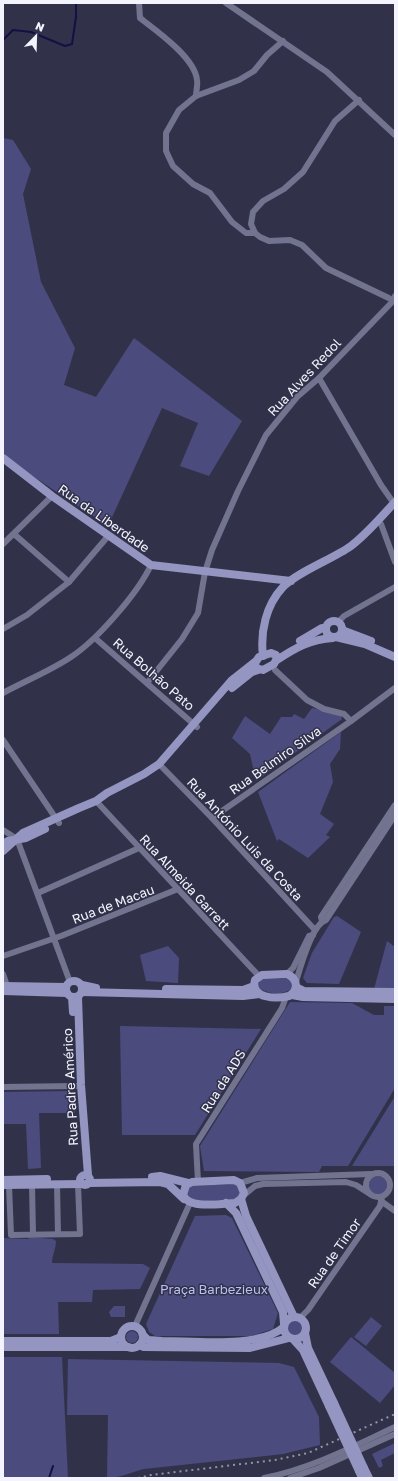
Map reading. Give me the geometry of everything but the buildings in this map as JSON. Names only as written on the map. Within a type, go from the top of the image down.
[{"type":"street","points":[[139,3],[140,18],[170,40],[188,62],[198,79],[196,96]]},
{"type":"street","points":[[226,3],[327,72],[395,134]]},
{"type":"street","points":[[283,41],[267,54],[254,71],[239,80],[196,96],[179,110],[166,133],[166,150],[173,166],[193,184],[210,193],[232,222],[246,233],[255,233],[269,240],[290,240],[302,245],[326,268],[395,299]]},
{"type":"street","points":[[255,233],[251,224],[253,212],[263,201],[284,189],[303,172],[335,121],[359,100]]},
{"type":"street","name":"Rua Alves Redol","points":[[148,683],[182,639],[198,613],[205,572],[212,550],[238,491],[266,435],[297,398],[319,378],[395,299]]},
{"type":"street","points":[[3,850],[23,833],[57,821],[79,808],[99,800],[109,798],[149,778],[235,684],[257,666],[263,656],[261,640],[267,614],[283,587],[352,545],[394,504],[319,378]]},
{"type":"street","name":"Rua da Liberdade","points":[[3,458],[52,496],[151,565],[291,581]]},
{"type":"street","points":[[3,544],[52,496]]},
{"type":"street","points":[[378,521],[381,524],[395,562]]},
{"type":"street","points":[[14,534],[69,582]]},
{"type":"street","points":[[3,629],[27,615],[69,582],[109,535]]},
{"type":"street","points":[[3,693],[71,657],[95,638],[145,578],[151,565]]},
{"type":"street","points":[[274,578],[283,587]]},
{"type":"street","points":[[395,587],[344,616],[338,622],[330,622],[326,628],[327,634],[366,644],[395,657]]},
{"type":"street","points":[[338,622],[342,630],[395,652]]},
{"type":"street","points":[[257,666],[269,668],[277,658],[322,628],[326,628]]},
{"type":"street","points":[[277,658],[311,641],[335,637],[342,630]]},
{"type":"street","name":"Rua Bolhão Pato","points":[[95,638],[196,726]]},
{"type":"street","points":[[263,656],[271,653],[277,658]]},
{"type":"street","points":[[275,670],[307,700],[324,709],[344,714],[351,721]]},
{"type":"street","name":"Rua Belmiro Silva","points":[[212,818],[351,721],[395,688]]},
{"type":"street","points":[[3,740],[57,821]]},
{"type":"street","name":"Rua António Luis da Costa","points":[[160,766],[212,818],[314,933]]},
{"type":"street","name":"Rua Almeida Garrett","points":[[99,800],[139,848],[259,976]]},
{"type":"street","points":[[287,974],[293,968],[309,936],[314,933],[322,921],[326,920],[386,824],[395,805]]},
{"type":"street","points":[[386,824],[395,815]]},
{"type":"street","points":[[3,830],[17,839]]},
{"type":"street","points":[[3,844],[17,839]]},
{"type":"street","name":"Rua Padre Américo","points":[[17,839],[74,990],[84,1180]]},
{"type":"street","points":[[38,893],[139,848]]},
{"type":"street","name":"Rua de Macau","points":[[3,956],[55,938],[178,889]]},
{"type":"street","name":"Rua da ADS","points":[[198,1182],[196,1144],[293,990],[314,933]]},
{"type":"street","points":[[3,974],[4,988],[243,996],[256,990]]},
{"type":"street","points":[[256,990],[256,980],[259,976],[265,974],[287,974],[292,977],[293,990]]},
{"type":"street","points":[[256,990],[264,996],[293,990],[395,992]]},
{"type":"street","points":[[293,990],[303,997],[395,998]]},
{"type":"street","points":[[3,1087],[79,1086]]},
{"type":"street","points":[[240,1183],[257,1178],[371,1174],[375,1172],[395,1175]]},
{"type":"street","points":[[384,1173],[390,1181],[389,1192]]},
{"type":"street","points":[[370,1194],[366,1189],[366,1182],[371,1174]]},
{"type":"street","points":[[5,1183],[160,1176],[188,1183],[234,1180],[240,1183],[244,1189],[242,1198],[246,1216],[297,1318],[305,1323],[308,1348],[331,1404],[362,1472],[369,1478]]},
{"type":"street","points":[[5,1183],[11,1235],[80,1234],[84,1180]]},
{"type":"street","points":[[5,1183],[32,1185],[57,1184],[84,1180],[160,1182],[168,1184],[187,1201],[235,1203],[255,1186],[262,1184],[346,1182],[356,1185],[381,1199],[395,1211]]},
{"type":"street","points":[[135,1326],[187,1201],[183,1192],[188,1183]]},
{"type":"street","points":[[57,1184],[58,1234]]},
{"type":"street","points":[[32,1185],[33,1234]]},
{"type":"street","points":[[381,1199],[395,1187]]},
{"type":"street","name":"Rua de Timor","points":[[297,1318],[310,1307],[380,1206],[381,1199]]},
{"type":"street","points":[[226,1203],[238,1217],[283,1312],[285,1333],[303,1350],[331,1404]]},
{"type":"street","points":[[135,1326],[148,1340],[250,1341],[272,1335],[284,1326],[288,1319],[297,1318]]},
{"type":"street","points":[[3,1341],[111,1341],[121,1337],[126,1328],[135,1326]]},
{"type":"street","points":[[140,1344],[143,1347],[250,1348],[291,1338],[300,1338],[305,1333]]},
{"type":"street","points":[[3,1347],[134,1347],[140,1344],[143,1335]]},
{"type":"street","points":[[121,1337],[123,1343],[128,1347]]},
{"type":"street","points":[[264,1478],[291,1472],[317,1463],[395,1427]]},
{"type":"street","points":[[290,1478],[318,1468],[395,1434]]},
{"type":"green space","points":[[3,138],[13,140],[31,169],[23,194],[41,282],[75,348],[64,385],[96,397],[134,338],[242,421],[209,476],[180,466],[198,423],[162,408],[108,526],[13,463],[3,452]]},
{"type":"green space","points":[[312,708],[341,715],[342,719],[256,781],[250,754],[232,738],[245,716],[270,734],[281,717],[292,717],[294,714],[304,719]]},
{"type":"green space","points":[[341,732],[340,749],[330,764],[333,782],[320,814],[334,824],[326,835],[330,837],[308,858],[279,839],[277,841],[258,792]]},
{"type":"green space","points":[[337,916],[361,932],[339,984],[307,983],[303,978],[312,953],[334,917]]},
{"type":"green space","points":[[387,941],[395,947],[395,990],[374,989]]},
{"type":"green space","points":[[168,946],[179,958],[178,983],[146,981],[140,955]]},
{"type":"green space","points":[[265,978],[288,979],[292,983],[292,988],[289,991],[280,993],[266,992],[259,988],[260,982]]},
{"type":"green space","points":[[290,1002],[352,1003],[374,1015],[384,1015],[384,1006],[395,1006],[395,1088],[348,1166],[322,1166],[319,1172],[204,1171],[200,1146]]},
{"type":"green space","points":[[120,1026],[261,1029],[195,1135],[122,1135]]},
{"type":"green space","points":[[68,1091],[74,1096],[75,1113],[39,1113],[41,1168],[28,1169],[26,1124],[3,1124],[3,1092]]},
{"type":"green space","points":[[395,1096],[395,1166],[352,1166]]},
{"type":"green space","points":[[378,1176],[384,1179],[387,1185],[384,1191],[378,1194],[372,1191],[369,1185],[372,1179]]},
{"type":"green space","points":[[237,1184],[242,1192],[235,1200],[194,1201],[187,1197],[187,1189],[190,1186]]},
{"type":"green space","name":"Praça Barbezieux","points":[[226,1215],[232,1218],[278,1313],[273,1329],[251,1336],[155,1336],[149,1332],[146,1324],[195,1216]]},
{"type":"green space","points":[[28,1237],[53,1239],[56,1241],[52,1263],[143,1264],[150,1268],[140,1289],[93,1290],[92,1302],[58,1302],[59,1334],[3,1334],[3,1238],[29,1239]]},
{"type":"green space","points":[[114,1306],[125,1306],[125,1317],[111,1317],[109,1312]]},
{"type":"green space","points":[[371,1317],[382,1326],[366,1346],[354,1337]]},
{"type":"green space","points":[[295,1319],[301,1322],[304,1328],[301,1334],[295,1337],[289,1334],[286,1328],[289,1322]]},
{"type":"green space","points":[[130,1331],[134,1331],[138,1337],[134,1343],[130,1343],[126,1339],[126,1335]]},
{"type":"green space","points":[[351,1337],[395,1373],[395,1385],[380,1403],[330,1362]]},
{"type":"green space","points":[[3,1357],[62,1357],[68,1478],[3,1478]]},
{"type":"green space","points":[[68,1359],[279,1363],[294,1367],[319,1417],[320,1445],[283,1454],[144,1469],[121,1476],[107,1478],[108,1415],[67,1415]]},
{"type":"green space","points":[[395,1443],[395,1453],[381,1460],[383,1466],[379,1468],[372,1454]]},
{"type":"waterway","points":[[3,40],[13,30],[31,32],[65,46],[72,44],[76,17],[76,3]]},
{"type":"waterway","points":[[49,1478],[53,1466]]},
{"type":"railway","points":[[138,1478],[151,1475],[275,1460],[308,1453],[395,1414]]}]
